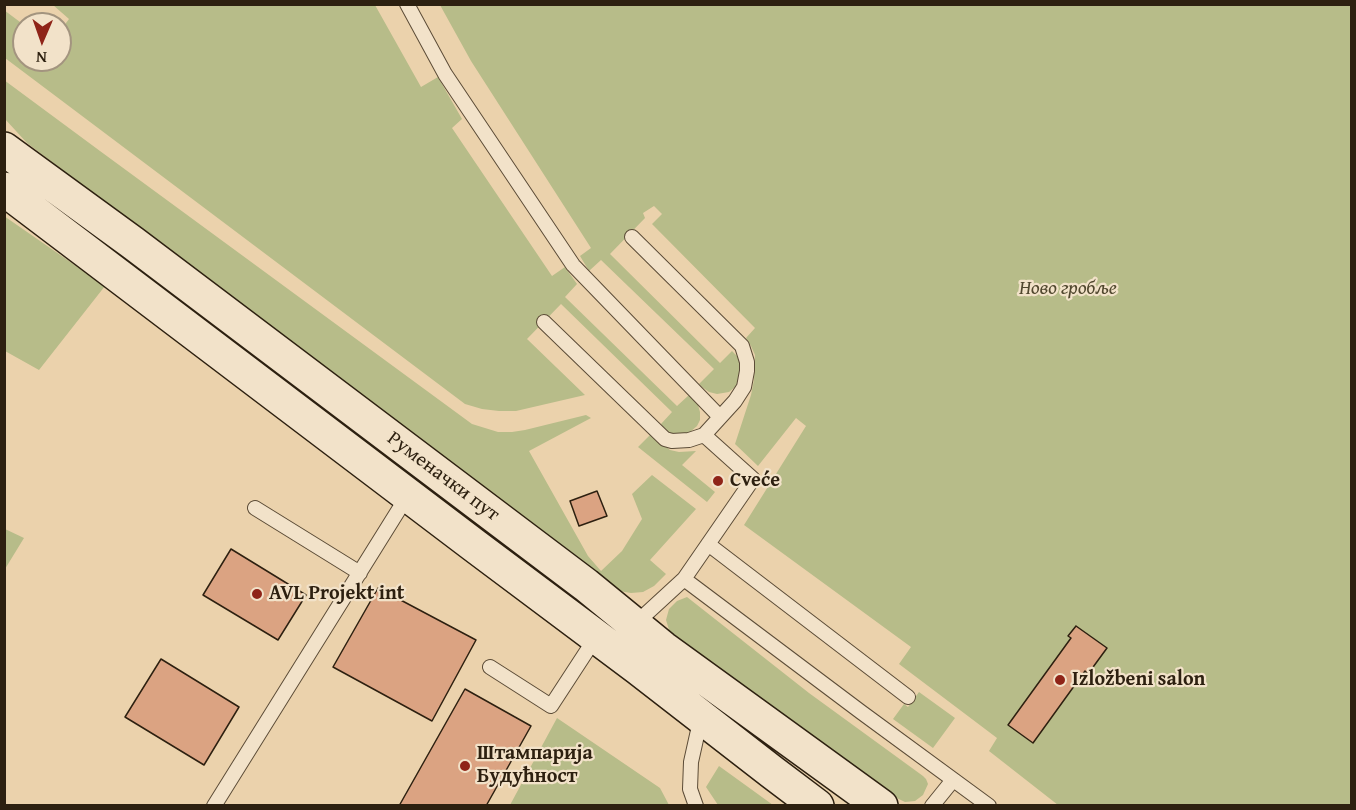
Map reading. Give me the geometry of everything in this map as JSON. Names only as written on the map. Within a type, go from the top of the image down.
[{"type":"main road","name":"Руменачки пут","points":[[4,149],[133,243],[586,585],[618,637],[663,648],[881,806]]},
{"type":"main road","name":"Руменачки пут","points":[[4,189],[408,495],[618,637],[701,717],[817,806]]},
{"type":"lane","points":[[407,4],[445,74],[573,265],[720,417]]},
{"type":"lane","points":[[544,322],[665,439],[680,441],[704,435],[735,401],[744,387],[747,362],[742,346],[632,237]]},
{"type":"lane","points":[[490,667],[551,706],[618,637],[684,579],[753,479],[704,435]]},
{"type":"lane","points":[[214,806],[408,495]]},
{"type":"lane","points":[[255,508],[360,573]]},
{"type":"lane","points":[[708,544],[908,697]]},
{"type":"lane","points":[[684,579],[989,806]]},
{"type":"lane","points":[[696,806],[690,789],[691,762],[701,717]]},
{"type":"lane","points":[[932,806],[953,780]]},
{"type":"green space","points":[[53,5],[375,5],[421,87],[438,77],[462,119],[452,128],[552,276],[565,267],[577,284],[565,297],[677,406],[689,395],[698,405],[700,412],[697,426],[689,433],[678,435],[665,430],[661,424],[672,412],[561,304],[527,339],[585,395],[516,411],[482,409],[465,404],[24,72],[72,72],[72,12],[61,12]]},
{"type":"green space","name":"Ново гробље","points":[[440,5],[1351,5],[1351,805],[1058,805],[989,751],[997,738],[899,664],[911,647],[744,525],[806,426],[796,418],[758,466],[735,444],[754,380],[755,355],[746,338],[755,328],[652,224],[662,214],[654,206],[643,213],[645,218],[610,254],[720,363],[732,351],[738,357],[741,365],[740,381],[729,392],[717,394],[702,387],[699,384],[714,369],[601,260],[589,271],[580,256],[591,248],[471,61]]},
{"type":"green space","points":[[4,10],[12,16],[12,63],[5,58]]},
{"type":"green space","points":[[4,80],[472,424],[498,432],[512,432],[586,415],[591,418],[529,451],[588,556],[601,571],[622,551],[642,519],[632,494],[652,475],[696,509],[650,560],[666,574],[654,586],[643,592],[619,591],[27,143],[5,119]]},
{"type":"green space","points":[[4,216],[105,286],[39,370],[5,351]]},
{"type":"green space","points":[[651,434],[670,450],[696,451],[682,465],[715,492],[707,502],[638,447]]},
{"type":"green space","points":[[5,529],[24,538],[5,569]]},
{"type":"green space","points":[[687,597],[809,693],[923,776],[928,784],[923,795],[915,801],[905,802],[880,790],[671,636],[666,620],[669,609],[677,601]]},
{"type":"green space","points":[[919,692],[955,718],[933,748],[893,719],[904,704],[908,707]]},
{"type":"green space","points":[[557,718],[660,788],[669,805],[510,805]]},
{"type":"green space","points":[[719,766],[773,805],[718,805],[706,787]]},
{"type":"building","points":[[597,491],[607,516],[579,526],[570,501]]},
{"type":"building","points":[[231,549],[306,595],[278,640],[203,595]]},
{"type":"building","points":[[378,588],[476,640],[432,721],[333,667]]},
{"type":"building","points":[[1076,626],[1107,648],[1088,674],[1085,671],[1033,743],[1008,725],[1071,638],[1068,636]]},
{"type":"building","points":[[161,659],[239,707],[204,765],[125,717]]},
{"type":"building","name":"Штампарија Будућност","points":[[465,689],[531,726],[486,806],[399,806]]},
{"type":"place","name":"Cveće","points":[[718,481]]},
{"type":"place","name":"AVL Projekt int","points":[[257,594]]},
{"type":"place","name":"Izložbeni salon","points":[[1060,680]]},
{"type":"place","name":"Штампарија Будућност","points":[[465,766]]}]
